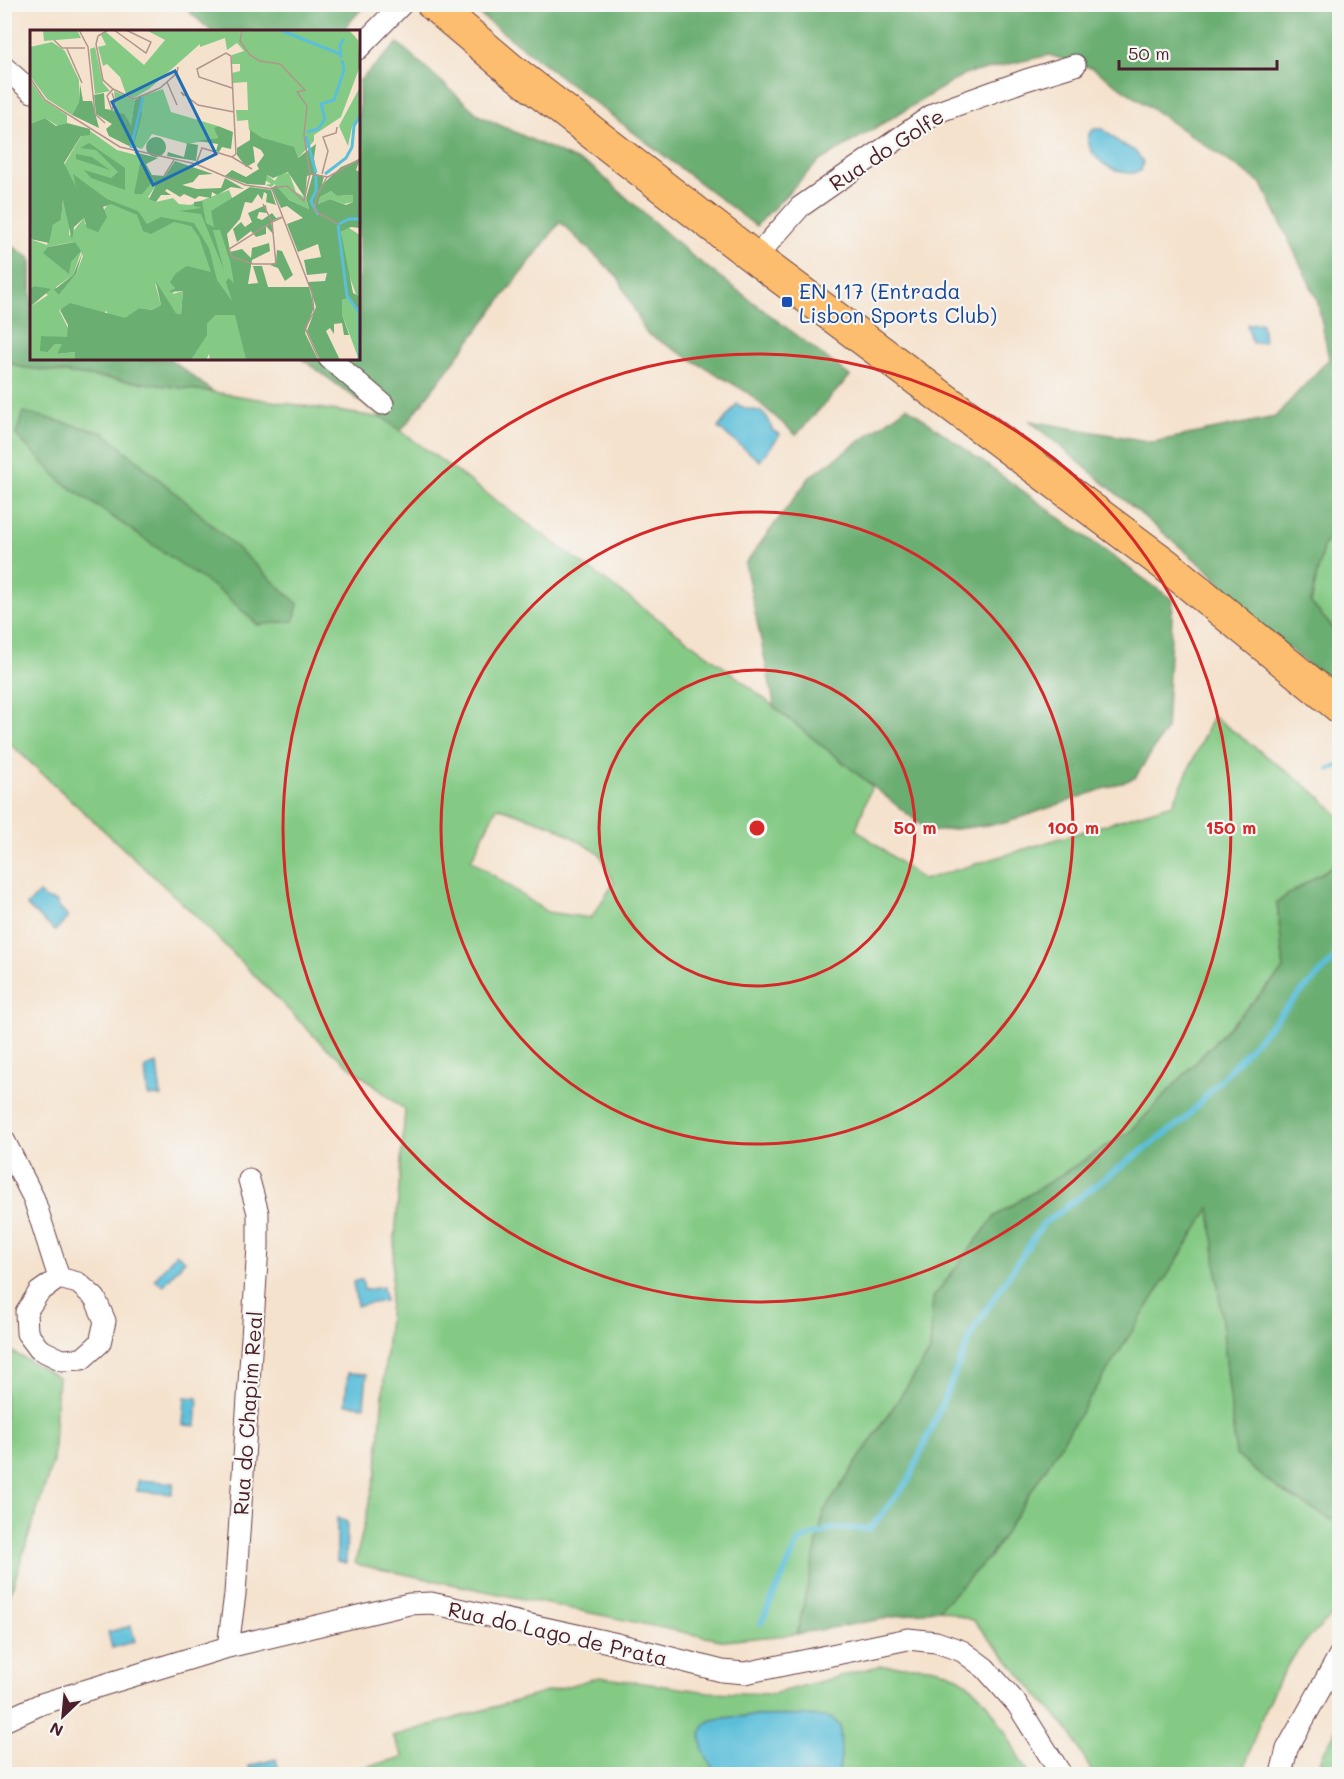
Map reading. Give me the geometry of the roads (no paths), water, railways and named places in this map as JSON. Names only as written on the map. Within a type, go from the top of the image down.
[{"type":"main road","points":[[433,4],[510,69],[755,258],[1166,565],[1340,707]]},
{"type":"street","points":[[360,47],[402,4]]},
{"type":"street","name":"Rua do Golfe","points":[[755,258],[800,207],[935,113],[1075,65]]},
{"type":"street","points":[[4,67],[30,90]]},
{"type":"street","points":[[331,360],[383,404]]},
{"type":"street","points":[[4,1140],[34,1200],[59,1278]]},
{"type":"street","name":"Rua do Chapim Real","points":[[228,1647],[235,1594],[258,1247],[258,1214],[249,1180]]},
{"type":"street","name":"Rua do Lago de Prata","points":[[4,1721],[41,1704],[228,1647],[409,1604],[431,1604],[613,1643],[722,1671],[746,1673],[908,1640],[936,1642],[962,1651],[985,1668],[1017,1704],[1061,1774]]},
{"type":"street","points":[[1281,1774],[1287,1749],[1340,1654]]},
{"type":"water","points":[[1094,129],[1103,129],[1120,143],[1135,151],[1143,162],[1141,171],[1123,172],[1097,158],[1088,143],[1089,134]]},
{"type":"water","points":[[1262,323],[1264,342],[1252,343],[1247,324]]},
{"type":"water","points":[[737,404],[763,413],[772,430],[780,435],[760,461],[718,428]]},
{"type":"water","points":[[39,893],[46,899],[57,902],[68,917],[55,931],[27,906]]},
{"type":"water","points":[[157,1064],[161,1096],[148,1096],[145,1068]]},
{"type":"water","points":[[176,1253],[185,1260],[163,1286],[155,1279]]},
{"type":"water","points":[[362,1279],[364,1290],[383,1287],[385,1301],[357,1306],[353,1282]]},
{"type":"water","points":[[348,1373],[367,1374],[364,1406],[345,1404]]},
{"type":"water","points":[[185,1397],[198,1398],[196,1426],[183,1425]]},
{"type":"water","points":[[138,1480],[174,1483],[172,1494],[137,1491]]},
{"type":"water","points":[[337,1518],[347,1522],[346,1563],[337,1561]]},
{"type":"water","points":[[131,1626],[135,1641],[112,1648],[108,1632]]},
{"type":"water","points":[[741,1716],[832,1718],[840,1726],[841,1757],[838,1774],[717,1774],[701,1742],[703,1729],[707,1723],[714,1720]]},
{"type":"water","points":[[276,1759],[279,1772],[251,1774],[249,1766]]},
{"type":"waterway","points":[[1330,769],[1340,765]]},
{"type":"waterway","points":[[761,1623],[799,1541],[833,1528],[870,1529],[909,1480],[975,1327],[1043,1224],[1184,1120],[1288,1006],[1340,953]]},
{"type":"place","name":"EN 117 (Entrada Lisbon Sports Club)","points":[[787,302]]}]
